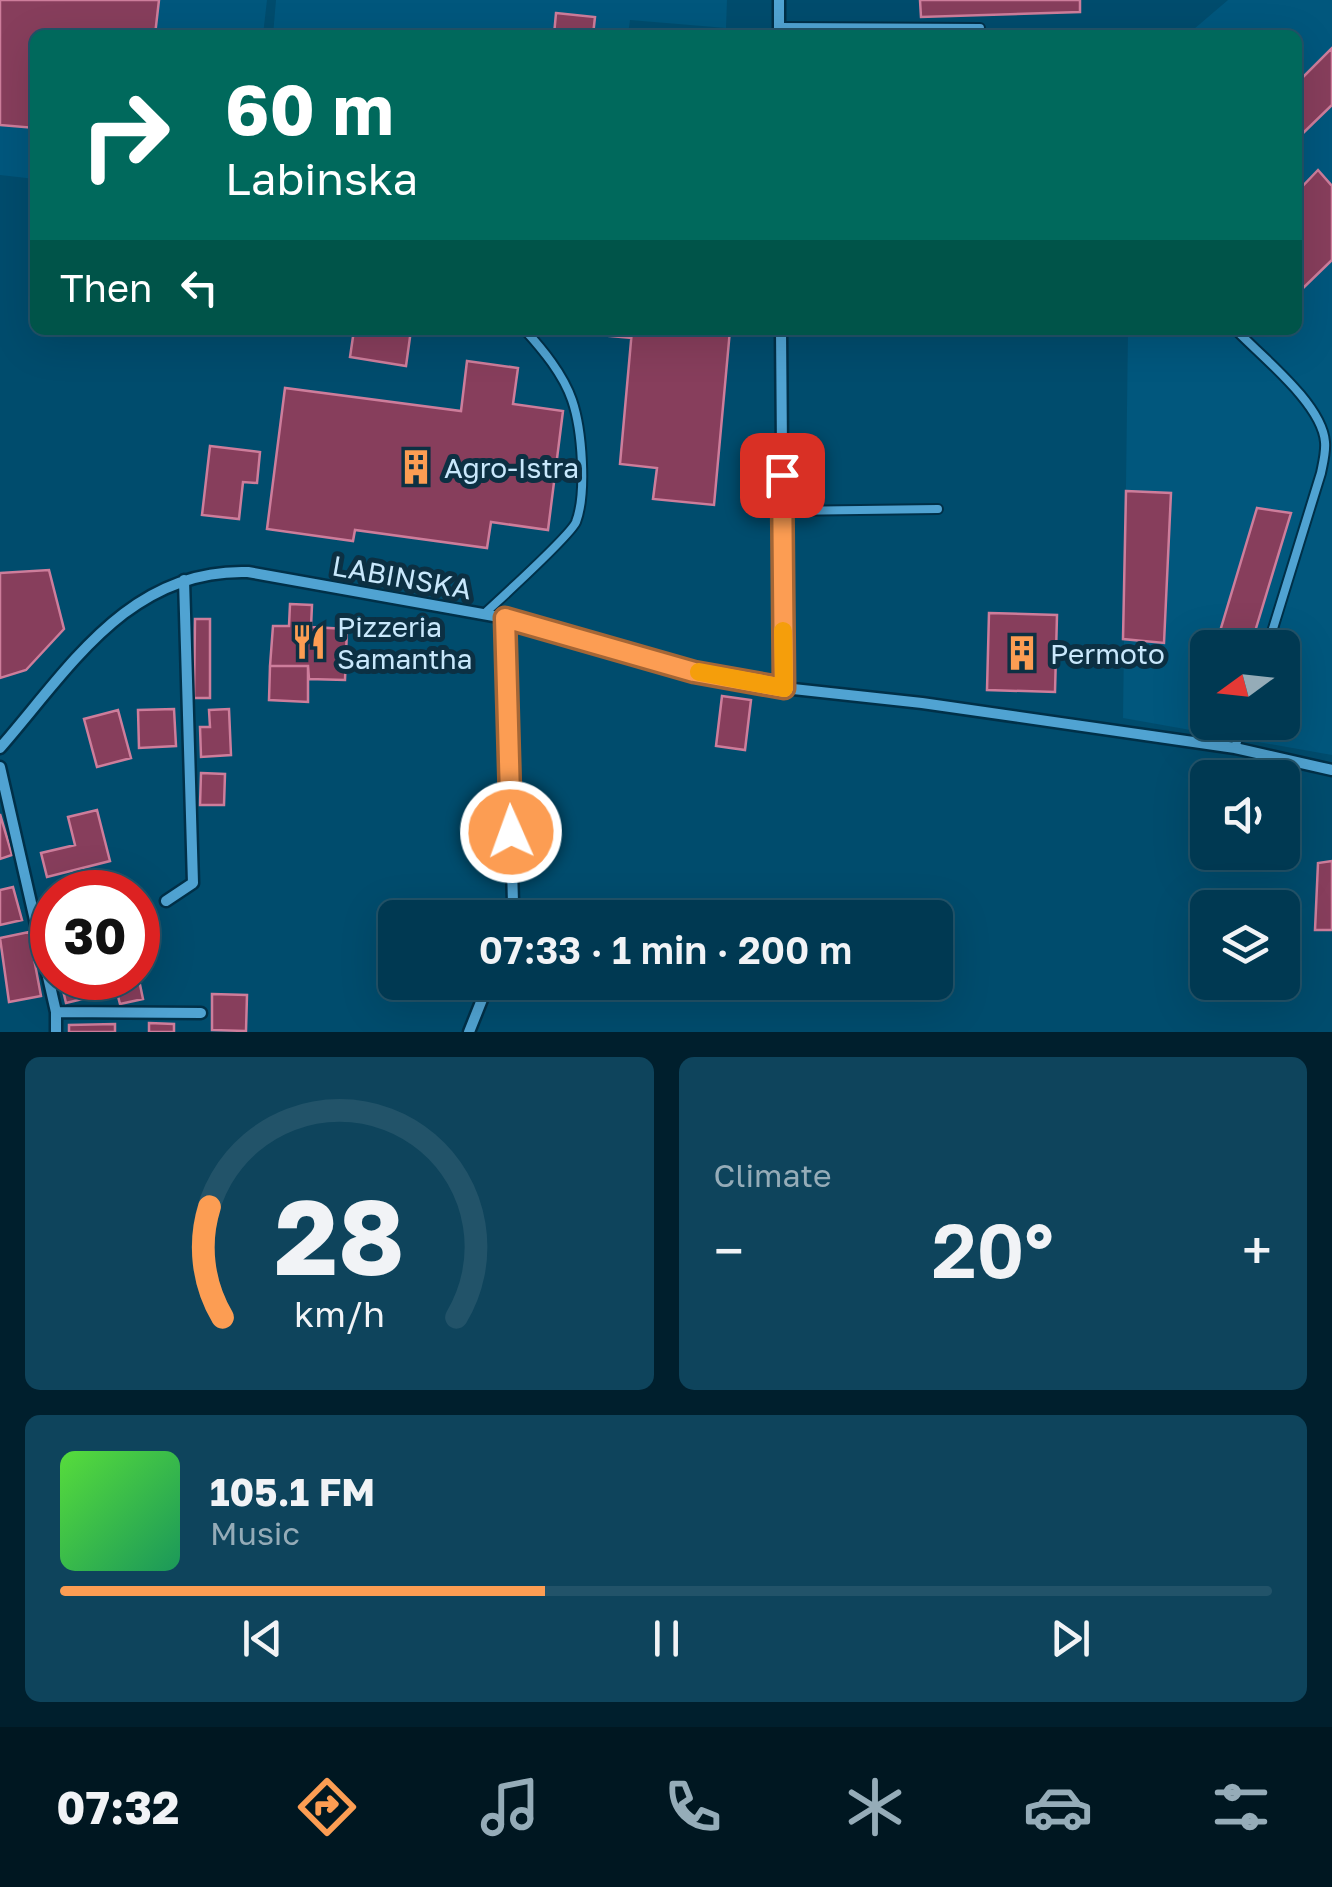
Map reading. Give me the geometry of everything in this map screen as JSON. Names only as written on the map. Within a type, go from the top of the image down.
[{"type":"street","points":[[779,0],[780,30]]},
{"type":"street","points":[[781,335],[784,688]]},
{"type":"street","name":"LABINSKA","points":[[0,748],[109,623],[140,600],[184,580],[248,572],[505,618],[694,672],[784,688],[1235,748],[1332,770]]},
{"type":"street","points":[[166,901],[193,883],[184,580]]},
{"type":"street","points":[[505,618],[514,900]]},
{"type":"street","points":[[0,767],[56,1012],[56,1032]]},
{"type":"street","points":[[469,1032],[482,1000]]},
{"type":"street","points":[[56,1012],[200,1014]]},
{"type":"lane","points":[[847,30],[980,28]]},
{"type":"lane","points":[[484,614],[575,524],[582,485],[572,400],[543,350],[529,335]]},
{"type":"lane","points":[[1241,335],[1310,406],[1323,429],[1326,445],[1321,474],[1272,630]]},
{"type":"lane","points":[[782,511],[938,508]]},
{"type":"lane","points":[[1235,748],[1237,740]]},
{"type":"shaded area","points":[[0,0],[267,0],[264,30],[30,30],[30,178],[0,175]]},
{"type":"shaded area","points":[[276,0],[727,0],[726,28],[630,20],[629,30],[273,30]]},
{"type":"shaded area","points":[[1228,0],[1332,0],[1332,755],[1247,740],[1300,740],[1300,630],[1190,630],[1190,730],[1123,718],[1128,335],[1302,335],[1302,30],[1193,30]]},
{"type":"building","points":[[0,0],[159,0],[156,30],[30,30],[30,128],[0,125]]},
{"type":"building","points":[[920,0],[1080,0],[1080,12],[921,17]]},
{"type":"building","points":[[556,13],[595,17],[594,30],[554,30]]},
{"type":"building","points":[[1332,48],[1332,105],[1302,134],[1302,78]]},
{"type":"building","points":[[1318,170],[1332,186],[1332,260],[1302,289],[1302,187]]},
{"type":"building","points":[[353,335],[410,335],[406,366],[350,357]]},
{"type":"building","points":[[632,335],[730,335],[714,505],[653,499],[657,468],[620,464]]},
{"type":"building","name":"Agro-Istra","points":[[467,361],[518,368],[513,404],[563,411],[548,530],[491,522],[487,548],[355,530],[353,541],[267,529],[285,388],[461,411]]},
{"type":"building","points":[[210,446],[260,452],[257,483],[243,482],[239,519],[202,515]]},
{"type":"building","points":[[1126,491],[1171,493],[1164,643],[1123,639]]},
{"type":"building","points":[[1257,508],[1291,513],[1255,630],[1220,630]]},
{"type":"building","points":[[49,570],[64,629],[26,670],[0,678],[0,573]]},
{"type":"building","name":"Pizzeria Samantha","points":[[290,604],[312,605],[311,627],[347,629],[345,680],[309,679],[308,666],[270,666],[273,626],[289,626]]},
{"type":"building","name":"Permoto","points":[[989,613],[1057,615],[1055,692],[987,690]]},
{"type":"building","points":[[195,619],[210,619],[210,698],[194,698]]},
{"type":"building","points":[[270,666],[308,666],[308,702],[269,700]]},
{"type":"building","points":[[722,696],[751,700],[745,750],[716,746]]},
{"type":"building","points":[[174,709],[176,746],[139,748],[138,710]]},
{"type":"building","points":[[229,709],[231,755],[201,757],[200,727],[210,727],[209,710]]},
{"type":"building","points":[[118,710],[131,758],[97,767],[84,719]]},
{"type":"building","points":[[201,773],[225,774],[224,805],[200,805]]},
{"type":"building","points":[[97,810],[110,861],[75,870],[45,870],[41,853],[75,845],[68,817]]},
{"type":"building","points":[[0,814],[12,855],[0,859]]},
{"type":"building","points":[[1332,861],[1332,930],[1315,930],[1318,863]]},
{"type":"building","points":[[13,887],[22,920],[0,925],[0,890]]},
{"type":"building","points":[[29,932],[30,998],[9,1002],[0,938]]},
{"type":"building","points":[[212,994],[247,995],[246,1031],[212,1030]]},
{"type":"building","points":[[149,1023],[174,1024],[174,1032],[149,1032]]},
{"type":"building","points":[[115,1024],[115,1032],[69,1032],[69,1025]]},
{"type":"slow traffic","points":[[699,672],[784,688],[783,631]]},
{"type":"place","name":"Agro-Istra","points":[[416,467]]},
{"type":"place","name":"Pizzeria Samantha","points":[[309,642]]},
{"type":"place","name":"Permoto","points":[[1022,653]]},
{"type":"route","points":[[511,832],[505,618],[694,672],[784,688],[782,475]]}]
